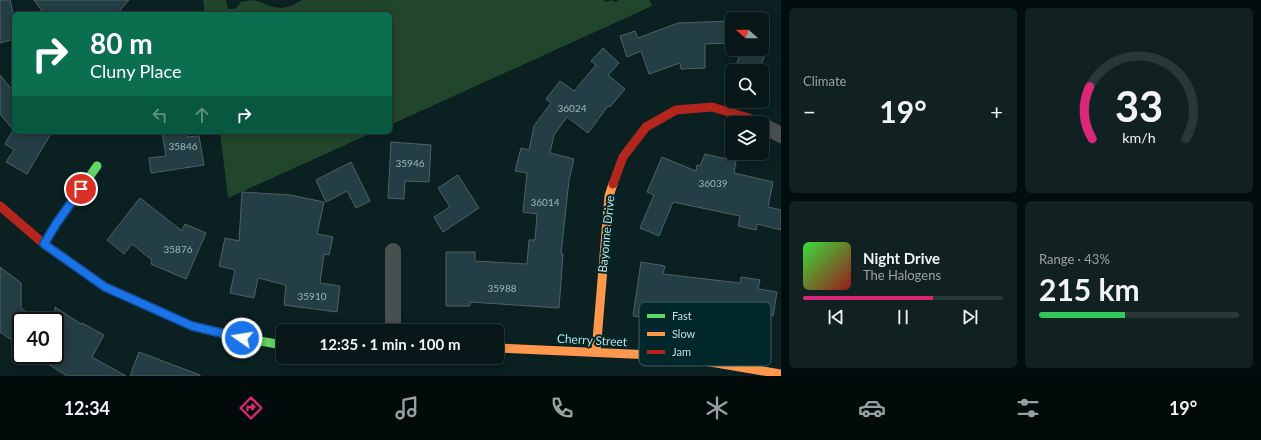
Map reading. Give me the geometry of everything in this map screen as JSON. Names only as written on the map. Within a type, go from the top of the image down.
[{"type":"street","name":"Bayonne Drive","points":[[596,352],[609,196],[623,156],[646,127],[676,110],[712,107],[742,116]]},
{"type":"street","points":[[769,129],[781,135]]},
{"type":"street","points":[[44,244],[56,224],[97,166]]},
{"type":"street","points":[[0,206],[44,244],[105,287],[192,326],[242,338],[276,344]]},
{"type":"street","points":[[393,251],[393,324]]},
{"type":"street","name":"Cherry Street","points":[[504,348],[639,354]]},
{"type":"street","name":"Cherry Street","points":[[716,366],[736,371],[781,374]]},
{"type":"green space","points":[[203,0],[226,0],[228,9],[236,8],[240,2],[254,0],[273,7],[281,8],[291,6],[302,0],[604,0],[605,2],[612,0],[615,2],[619,0],[650,0],[652,6],[392,124],[392,12],[205,12]]},
{"type":"green space","points":[[220,134],[370,134],[228,198]]},
{"type":"building","points":[[0,0],[10,0],[13,12],[12,40],[0,43]]},
{"type":"building","points":[[34,0],[129,0],[119,12],[43,12]]},
{"type":"building","points":[[725,21],[725,43],[705,44],[705,68],[681,69],[680,63],[649,74],[641,51],[627,57],[620,36],[635,31],[638,38],[678,23]]},
{"type":"building","points":[[603,48],[619,63],[608,75],[625,89],[610,107],[608,106],[588,133],[567,117],[554,135],[550,153],[574,159],[569,180],[561,254],[563,254],[559,308],[470,302],[470,306],[446,306],[446,252],[475,252],[475,261],[527,264],[529,240],[535,240],[537,214],[523,212],[527,173],[515,171],[521,148],[529,150],[534,126],[551,103],[546,99],[560,81],[574,91],[596,65],[591,61]]},
{"type":"building","points":[[739,56],[764,56],[762,64],[737,64]]},
{"type":"building","points":[[0,75],[12,90],[12,129],[0,114]]},
{"type":"building","points":[[12,132],[12,134],[51,134],[27,174],[6,162],[14,150],[5,144]]},
{"type":"building","points":[[162,134],[186,134],[187,137],[199,136],[204,165],[151,173],[149,158],[166,156]]},
{"type":"building","points":[[391,142],[431,145],[429,182],[405,181],[404,199],[388,198]]},
{"type":"building","points":[[705,154],[725,159],[725,160],[736,161],[734,173],[773,182],[768,207],[781,210],[781,230],[757,224],[756,230],[738,226],[740,216],[673,202],[659,236],[640,228],[654,195],[647,192],[662,157],[696,171],[697,165],[700,166]]},
{"type":"building","points":[[351,162],[370,201],[356,208],[347,191],[326,202],[316,180]]},
{"type":"building","points":[[458,175],[479,208],[443,232],[434,217],[450,207],[438,188]]},
{"type":"building","points":[[242,192],[290,195],[324,202],[317,234],[333,237],[329,255],[324,254],[320,283],[340,286],[337,312],[284,305],[286,285],[258,278],[254,298],[230,293],[235,270],[219,266],[225,238],[239,241]]},
{"type":"building","points":[[140,198],[182,231],[185,224],[206,233],[186,279],[151,264],[152,260],[132,244],[124,254],[107,240]]},
{"type":"building","points":[[641,262],[665,266],[663,274],[740,283],[741,277],[760,280],[758,289],[777,292],[773,316],[771,316],[771,302],[639,302],[639,317],[633,316]]},
{"type":"building","points":[[0,267],[21,283],[21,308],[26,312],[12,312],[12,340],[0,332]]},
{"type":"building","points":[[55,307],[63,312],[55,312]]},
{"type":"building","points":[[64,313],[81,324],[82,323],[104,335],[92,357],[126,376],[67,376],[48,364],[64,364]]},
{"type":"building","points":[[139,352],[200,375],[200,376],[130,376]]},
{"type":"traffic: fast","points":[[44,244],[56,224],[97,166]]},
{"type":"traffic: fast","points":[[128,297],[192,326],[242,338],[276,344]]},
{"type":"traffic: slow","points":[[596,352],[609,196],[613,184]]},
{"type":"traffic: slow","points":[[504,348],[639,354]]},
{"type":"traffic: slow","points":[[734,366],[781,374]]},
{"type":"traffic: jam","points":[[613,184],[623,157],[646,127],[676,110],[712,107],[742,116]]},
{"type":"traffic: jam","points":[[0,206],[44,244],[105,287],[128,297]]},
{"type":"route","points":[[81,189],[56,224],[44,244],[105,287],[192,326],[242,338]]}]
